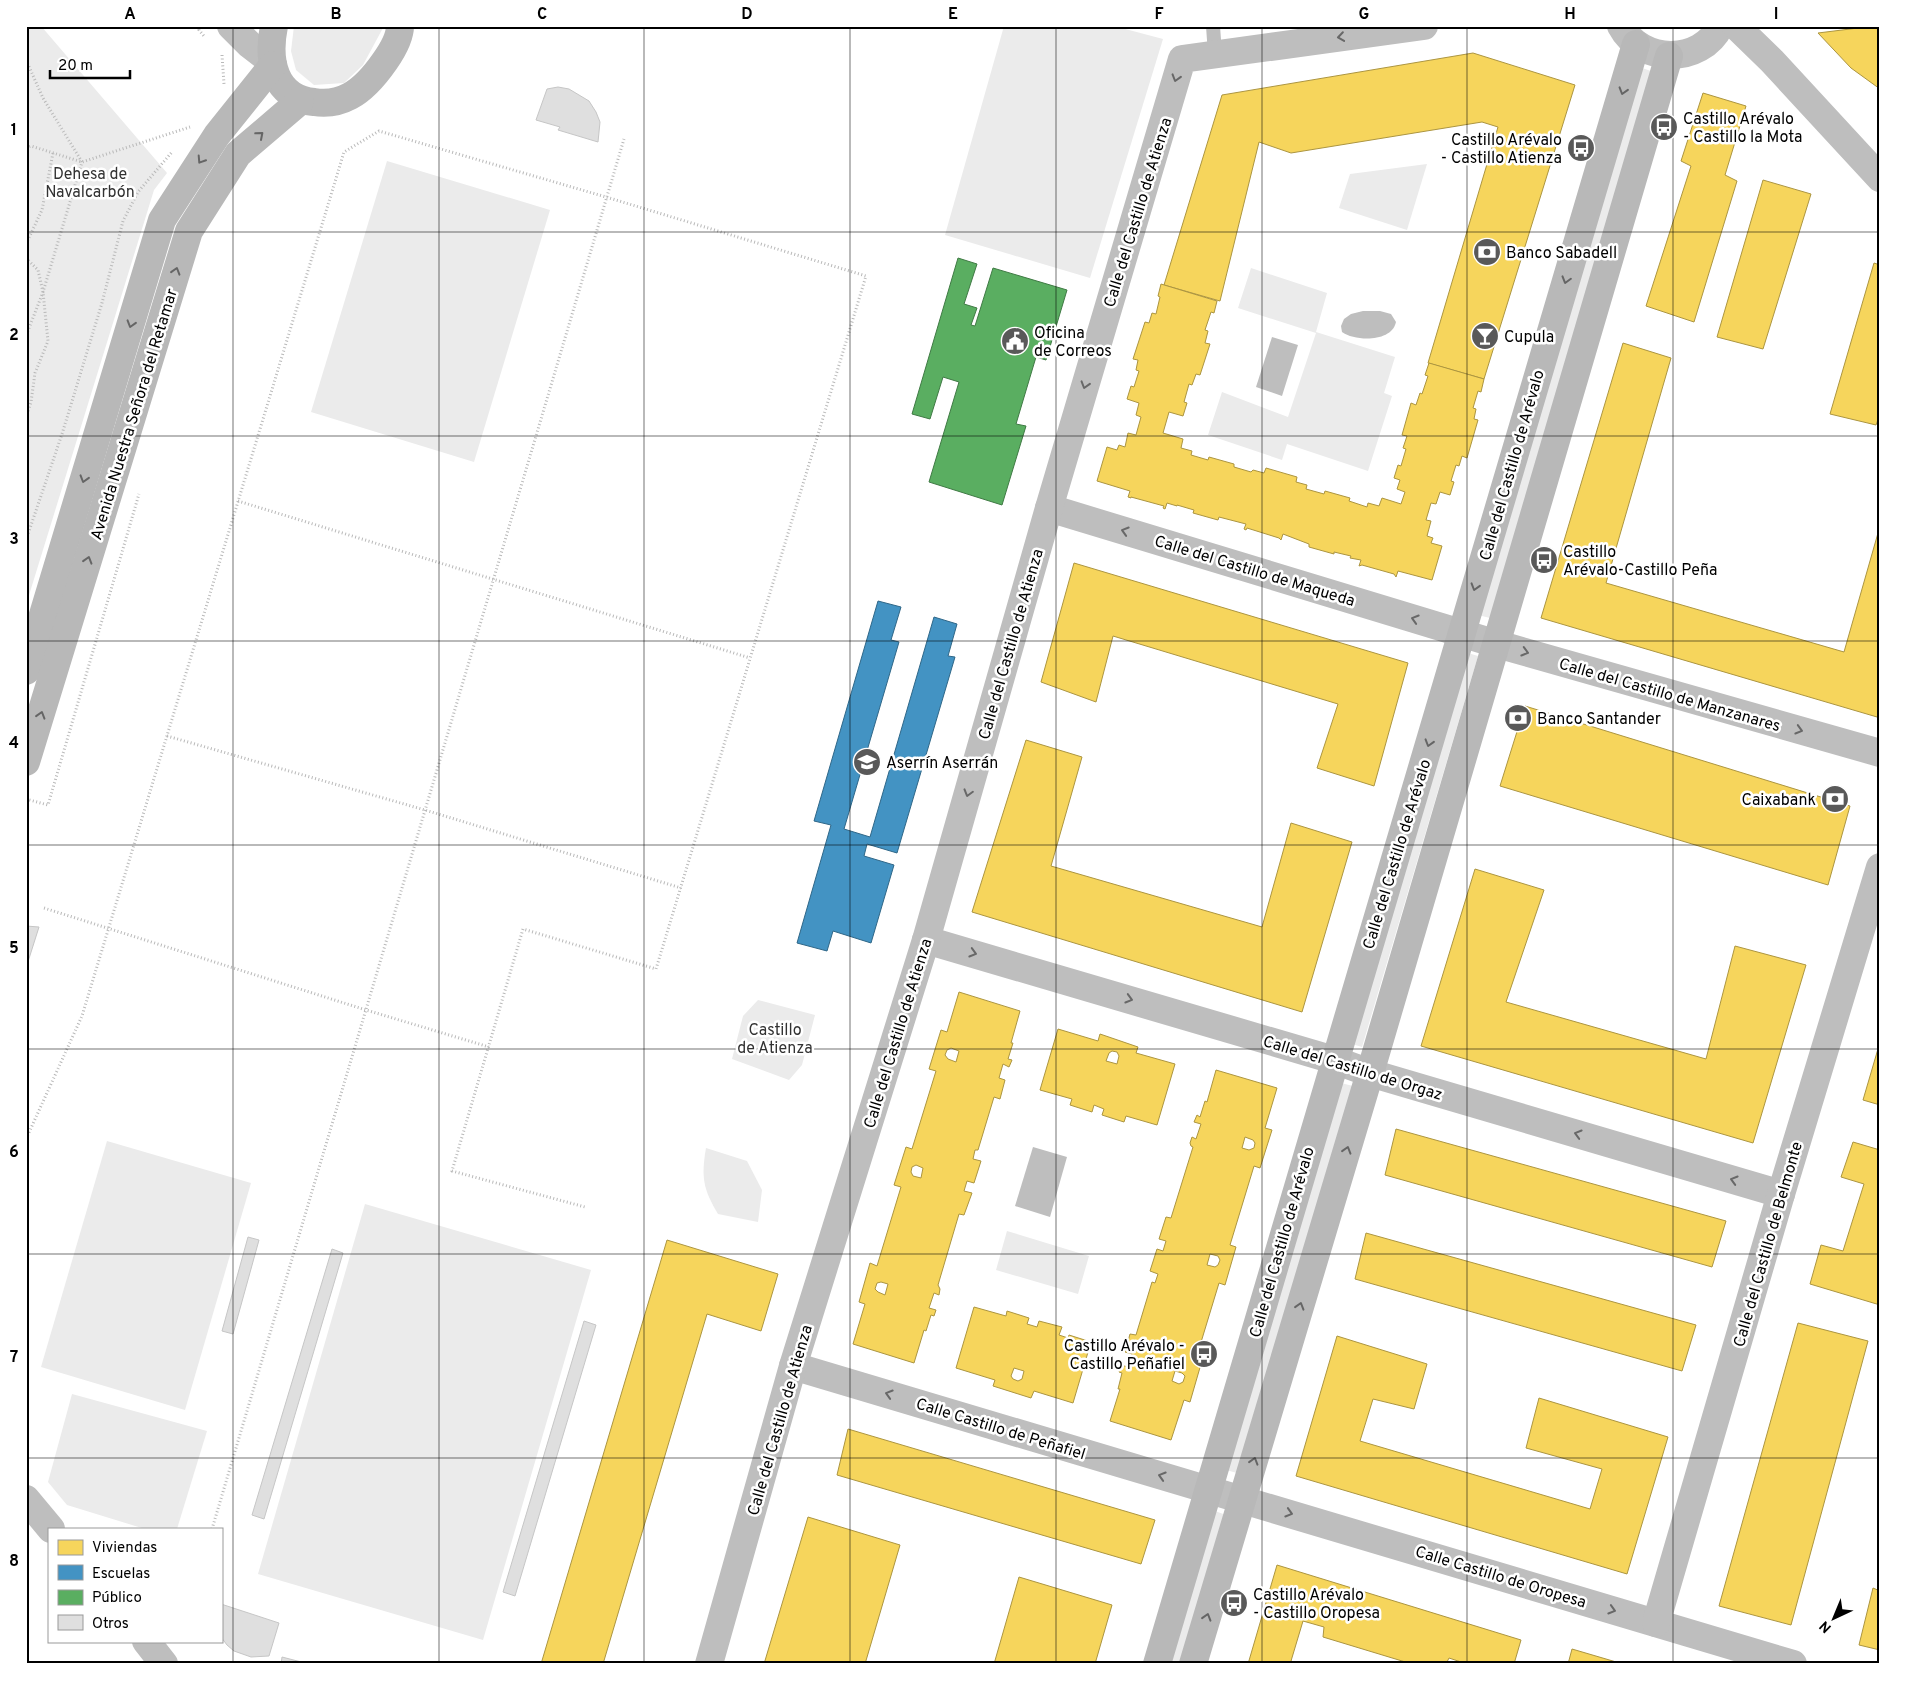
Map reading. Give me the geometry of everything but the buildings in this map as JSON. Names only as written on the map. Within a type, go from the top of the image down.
[{"type":"street","points":[[274,26],[271,40],[272,64],[280,84],[300,101],[327,104],[351,96],[375,75],[392,51],[400,26]]},
{"type":"street","name":"Calle del Castillo de Atienza","points":[[709,1664],[793,1366],[926,940],[1049,508],[1182,59],[1424,26]]},
{"type":"street","points":[[1629,35],[1651,53],[1669,56],[1688,54],[1704,45],[1717,32],[1720,26]]},
{"type":"street","points":[[1736,26],[1772,61],[1880,178]]},
{"type":"street","points":[[221,34],[250,45],[272,64]]},
{"type":"street","name":"Calle del Castillo de Arévalo","points":[[1157,1664],[1461,633],[1629,35]]},
{"type":"street","points":[[1194,1664],[1669,56]]},
{"type":"street","name":"Avenida Nuestra Señora del Retamar","points":[[26,671],[162,220],[217,135],[272,64]]},
{"type":"street","name":"Avenida Nuestra Señora del Retamar","points":[[26,762],[188,231],[238,154],[300,101]]},
{"type":"street","name":"Calle del Castillo de Maqueda","points":[[1049,508],[1461,633]]},
{"type":"street","name":"Calle del Castillo de Manzanares","points":[[1461,633],[1880,753]]},
{"type":"street","name":"Calle del Castillo de Belmonte","points":[[1656,1623],[1781,1194],[1880,867]]},
{"type":"street","name":"Calle del Castillo de Orgaz","points":[[926,940],[1781,1194]]},
{"type":"street","name":"Calle Castillo de Peñafiel","points":[[793,1366],[1209,1490]]},
{"type":"street","name":"Calle Castillo de Oropesa","points":[[1209,1490],[1793,1664]]},
{"type":"street","points":[[26,1499],[50,1528]]},
{"type":"street","points":[[147,1642],[164,1664]]},
{"type":"lane","points":[[1213,26],[1215,54]]},
{"type":"path","points":[[200,26],[199,30],[221,34]]},
{"type":"path","points":[[219,92],[224,84],[222,54]]},
{"type":"path","points":[[26,60],[43,98],[82,162],[43,292],[26,336]]},
{"type":"path","points":[[26,148],[31,146],[82,162],[191,126]]},
{"type":"path","points":[[26,1139],[82,1016],[344,152],[378,130],[866,276],[656,969],[523,930],[452,1172],[585,1207]]},
{"type":"path","points":[[212,1528],[624,139]]},
{"type":"path","points":[[26,540],[62,434],[102,303],[123,221],[138,192],[173,150]]},
{"type":"path","points":[[26,244],[42,210],[53,153]]},
{"type":"path","points":[[26,258],[38,270],[43,292],[48,341],[34,373],[32,402],[26,417]]},
{"type":"path","points":[[238,501],[750,658]]},
{"type":"path","points":[[167,736],[425,810],[681,888]]},
{"type":"path","points":[[44,908],[489,1047]]},
{"type":"green space","name":"Dehesa de Navalcarbón","points":[[26,26],[41,26],[167,173],[154,190],[26,605]]},
{"type":"green space","points":[[294,26],[384,26],[363,65],[344,83],[314,85],[296,70],[291,51]]},
{"type":"green space","points":[[1004,26],[1114,26],[1163,39],[1090,278],[945,235]]},
{"type":"green space","points":[[1639,67],[1651,71],[1490,618],[1478,615]]},
{"type":"green space","points":[[387,161],[550,210],[474,462],[311,412]]},
{"type":"green space","points":[[1427,164],[1407,230],[1339,208],[1350,174]]},
{"type":"green space","points":[[1251,268],[1327,293],[1316,332],[1395,357],[1384,393],[1392,396],[1368,471],[1287,444],[1282,460],[1208,435],[1222,392],[1288,417],[1316,333],[1238,308]]},
{"type":"green space","points":[[1468,653],[1478,656],[1362,1047],[1352,1044]]},
{"type":"green space","name":"Castillo de Atienza","points":[[758,1000],[815,1015],[802,1065],[789,1080],[732,1059],[743,1016]]},
{"type":"green space","points":[[1341,1083],[1353,1086],[1237,1473],[1226,1470]]},
{"type":"green space","points":[[107,1141],[251,1183],[185,1410],[41,1367]]},
{"type":"green space","points":[[706,1148],[747,1161],[762,1190],[758,1222],[718,1214],[704,1182]]},
{"type":"green space","points":[[365,1204],[591,1270],[483,1640],[258,1574]]},
{"type":"green space","points":[[1007,1231],[1089,1256],[1078,1294],[996,1270]]},
{"type":"green space","points":[[72,1394],[207,1431],[177,1528],[142,1528],[67,1505],[48,1482]]},
{"type":"green space","points":[[1215,1511],[1226,1515],[1181,1664],[1170,1664]]},
{"type":"shaded area","points":[[1363,311],[1380,311],[1391,314],[1396,322],[1393,329],[1381,337],[1364,339],[1342,332],[1341,326],[1344,319],[1351,314]]},
{"type":"shaded area","points":[[1272,337],[1298,345],[1282,396],[1256,387]]},
{"type":"shaded area","points":[[1033,1147],[1067,1157],[1050,1217],[1015,1206]]},
{"type":"place","name":"Castillo Arévalo - Castillo la Mota","points":[[1664,127]]},
{"type":"place","name":"Castillo Arévalo - Castillo Atienza","points":[[1581,148]]},
{"type":"place","name":"Banco Sabadell","points":[[1487,252]]},
{"type":"place","name":"Cupula","points":[[1485,336]]},
{"type":"place","name":"Oficina de Correos","points":[[1015,341]]},
{"type":"place","name":"Castillo Arévalo-Castillo Peña","points":[[1544,560]]},
{"type":"place","name":"Banco Santander","points":[[1518,718]]},
{"type":"place","name":"Aserrín Aserrán","points":[[867,762]]},
{"type":"place","name":"Caixabank","points":[[1835,799]]},
{"type":"place","name":"Castillo Arévalo - Castillo Peñafiel","points":[[1204,1354]]},
{"type":"place","name":"Castillo Arévalo - Castillo Oropesa","points":[[1234,1603]]}]
